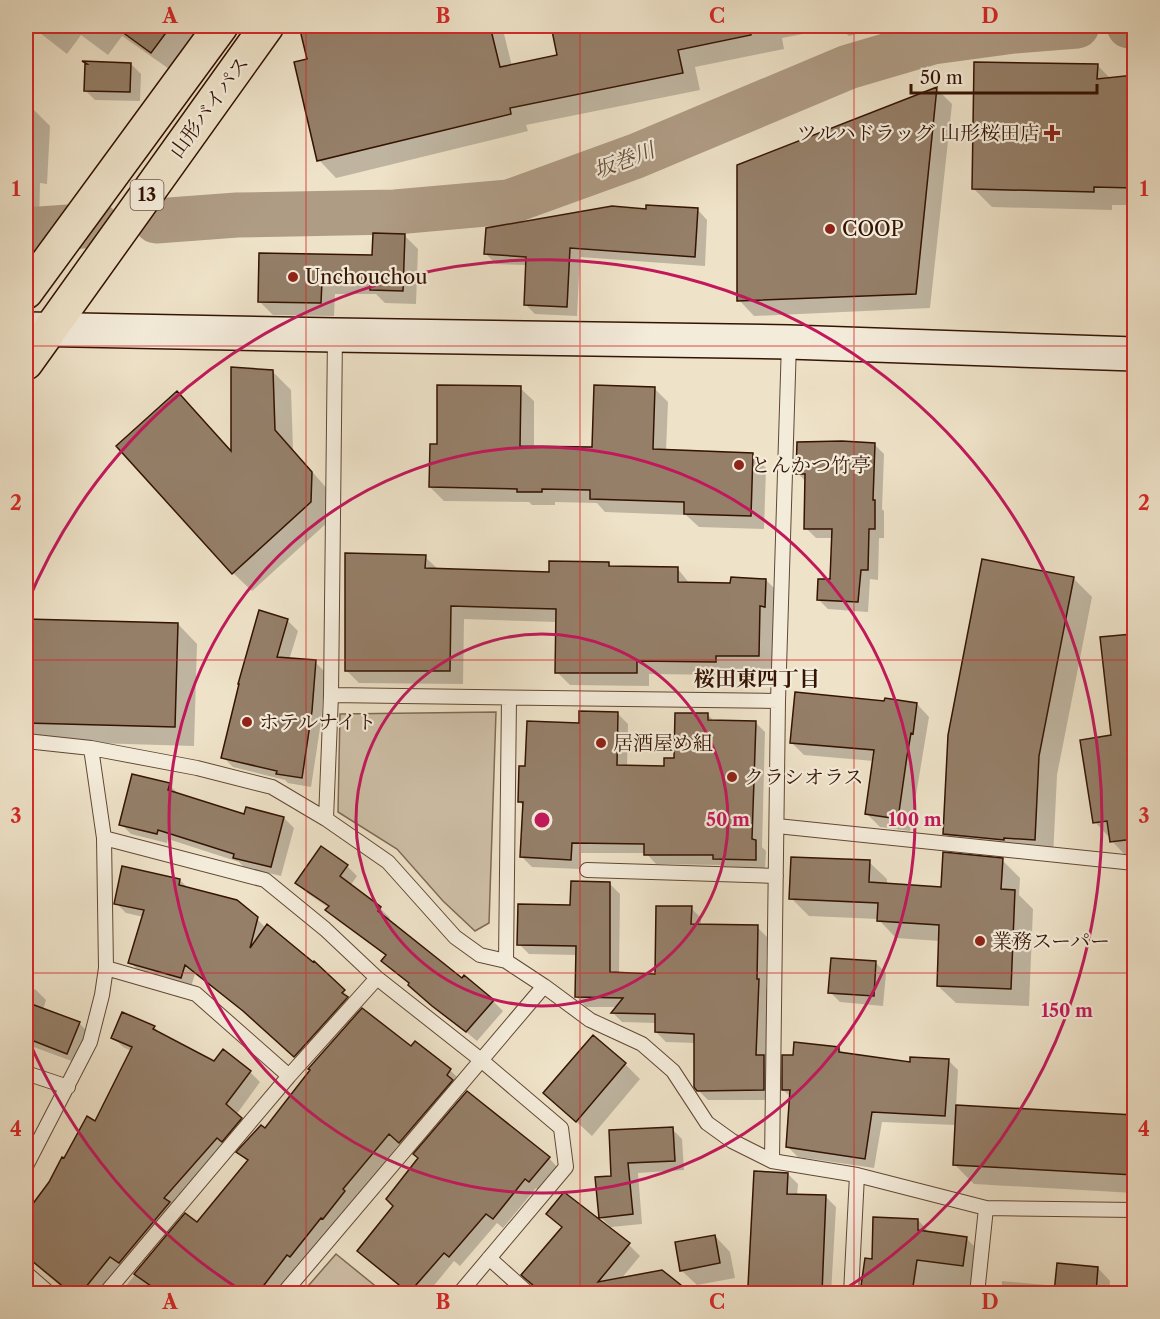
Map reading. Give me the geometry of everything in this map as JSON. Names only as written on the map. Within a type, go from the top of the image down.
[{"type":"highway","name":"山形バイパス","points":[[26,292],[221,26]]},
{"type":"highway","name":"山形バイパス","points":[[26,363],[38,329],[267,26]]},
{"type":"street","points":[[38,329],[335,336],[789,342],[1134,354]]},
{"type":"lane","points":[[326,819],[331,695],[335,336]]},
{"type":"lane","points":[[772,1161],[778,701],[789,342]]},
{"type":"lane","points":[[331,695],[778,701]]},
{"type":"lane","points":[[506,961],[509,698]]},
{"type":"lane","points":[[26,741],[92,748],[197,768],[272,787],[326,819],[388,862],[455,937],[480,955],[506,961],[590,1020],[642,1044],[673,1071],[707,1123],[732,1141],[772,1161],[857,1175],[986,1208],[1134,1210]]},
{"type":"lane","points":[[26,1166],[90,1042],[102,995],[105,968],[104,838],[92,748]]},
{"type":"lane","points":[[777,826],[1134,863]]},
{"type":"lane","points":[[104,838],[265,880],[325,928],[377,978],[481,1060],[561,1128],[566,1167],[459,1293]]},
{"type":"lane","points":[[587,870],[776,876]]},
{"type":"lane","points":[[105,968],[196,994],[290,1076]]},
{"type":"lane","points":[[105,1293],[377,978]]},
{"type":"lane","points":[[283,1293],[544,986]]},
{"type":"lane","points":[[26,1073],[68,1087]]},
{"type":"lane","points":[[851,1293],[857,1175]]},
{"type":"lane","points":[[977,1293],[986,1208]]},
{"type":"lane","points":[[489,1258],[529,1293]]},
{"type":"lane","points":[[26,1273],[50,1293]]},
{"type":"shaded area","points":[[496,712],[489,923],[475,931],[443,901],[397,849],[338,812],[340,714]]},
{"type":"shaded area","points":[[336,1254],[384,1293],[302,1293]]},
{"type":"building","points":[[114,26],[171,26],[151,53]]},
{"type":"building","points":[[317,26],[490,26],[500,67],[557,55],[551,26],[750,26],[751,35],[678,50],[683,73],[510,108],[511,114],[317,161],[294,62],[307,59],[300,30]]},
{"type":"building","points":[[82,61],[131,63],[130,92],[84,91],[85,64],[87,64]]},
{"type":"building","points":[[974,62],[1098,64],[1097,79],[1134,75],[1134,188],[1094,187],[1094,192],[972,189]]},
{"type":"building","name":"COOP","points":[[937,87],[916,294],[737,301],[737,165]]},
{"type":"building","points":[[646,205],[698,208],[695,257],[570,248],[567,307],[524,305],[526,257],[484,254],[486,228],[612,206],[646,209]]},
{"type":"building","points":[[373,233],[405,234],[403,291],[370,290],[370,282],[322,281],[321,303],[258,302],[259,253],[372,255]]},
{"type":"building","points":[[231,367],[273,370],[275,430],[312,472],[311,502],[232,574],[116,446],[177,391],[231,451]]},
{"type":"building","points":[[437,385],[521,386],[520,446],[592,447],[594,385],[655,387],[653,449],[753,453],[751,516],[684,514],[684,502],[590,499],[590,490],[542,489],[542,492],[517,492],[517,489],[429,487],[430,444],[437,444]]},
{"type":"building","points":[[797,442],[875,443],[873,500],[875,500],[875,529],[869,529],[868,570],[861,570],[858,602],[817,600],[818,579],[830,579],[832,529],[804,529],[805,474],[796,474]]},
{"type":"building","points":[[345,553],[426,555],[425,568],[549,572],[549,561],[609,562],[609,566],[678,567],[678,582],[730,583],[731,577],[766,579],[765,607],[760,606],[759,656],[716,656],[716,662],[637,661],[637,673],[555,673],[556,609],[451,606],[450,671],[345,671]]},
{"type":"building","points":[[982,559],[1074,577],[1039,756],[1035,840],[1004,838],[1004,840],[943,834],[948,735]]},
{"type":"building","points":[[259,610],[288,619],[277,657],[316,660],[312,711],[302,778],[276,774],[277,771],[221,758],[238,684]]},
{"type":"building","points":[[26,619],[178,623],[175,727],[26,723]]},
{"type":"building","points":[[1132,634],[1134,768],[1129,769],[1134,809],[1134,839],[1110,842],[1107,821],[1093,823],[1080,740],[1111,735],[1100,637]]},
{"type":"building","points":[[795,692],[884,701],[885,698],[917,703],[898,819],[865,814],[874,750],[790,743]]},
{"type":"building","points":[[579,711],[618,712],[617,765],[664,766],[664,758],[674,758],[675,713],[708,713],[708,720],[756,721],[752,839],[756,840],[756,860],[713,859],[713,855],[644,855],[644,844],[572,843],[571,860],[520,857],[523,802],[518,802],[519,766],[525,766],[527,721],[579,723]]},
{"type":"building","points":[[132,774],[170,783],[168,790],[244,814],[246,807],[284,817],[271,867],[233,858],[234,854],[158,830],[157,834],[119,825]]},
{"type":"building","points":[[321,846],[348,865],[340,876],[381,907],[378,911],[462,978],[464,975],[494,1000],[466,1032],[432,1006],[408,985],[409,983],[381,961],[386,955],[325,910],[329,906],[295,883]]},
{"type":"building","points":[[943,852],[1003,858],[1001,889],[1015,890],[1011,989],[937,986],[939,925],[877,921],[878,903],[789,899],[791,857],[870,860],[869,882],[941,887]]},
{"type":"building","points":[[122,866],[180,879],[179,885],[237,900],[258,917],[250,948],[267,924],[314,961],[345,990],[342,993],[348,997],[294,1057],[243,1011],[185,965],[181,978],[128,963],[144,910],[114,904]]},
{"type":"building","points":[[571,881],[610,882],[610,972],[655,974],[656,906],[692,906],[691,924],[758,925],[757,979],[759,979],[756,1055],[764,1055],[764,1090],[697,1091],[694,1087],[694,1034],[655,1032],[655,1014],[611,1013],[623,998],[575,997],[576,946],[517,945],[518,904],[570,905]]},
{"type":"building","points":[[831,958],[876,961],[874,996],[828,993]]},
{"type":"building","points":[[26,1002],[80,1022],[67,1054],[26,1038]]},
{"type":"building","points":[[362,1008],[411,1046],[415,1041],[451,1069],[447,1075],[453,1080],[399,1143],[389,1134],[343,1189],[345,1191],[323,1219],[321,1218],[290,1257],[287,1255],[258,1293],[161,1293],[134,1274],[185,1213],[197,1222],[248,1160],[236,1152],[261,1125],[265,1128],[310,1070],[308,1069]]},
{"type":"building","points":[[122,1012],[155,1026],[153,1029],[214,1061],[223,1049],[251,1071],[226,1104],[242,1118],[222,1142],[217,1138],[164,1198],[170,1202],[119,1263],[110,1257],[81,1293],[71,1293],[26,1256],[26,1213],[49,1182],[87,1116],[95,1121],[132,1047],[111,1038]]},
{"type":"building","points":[[593,1035],[626,1063],[576,1122],[543,1093]]},
{"type":"building","points":[[794,1042],[839,1047],[839,1052],[910,1062],[910,1057],[949,1059],[945,1116],[872,1112],[865,1159],[786,1147],[790,1090],[782,1090],[782,1055],[793,1055]]},
{"type":"building","points":[[467,1091],[550,1157],[529,1182],[525,1179],[493,1219],[486,1214],[449,1257],[444,1253],[409,1293],[357,1251],[393,1206],[386,1199],[418,1158],[413,1154]]},
{"type":"building","points":[[956,1105],[1134,1115],[1134,1175],[953,1165]]},
{"type":"building","points":[[673,1127],[675,1161],[628,1163],[633,1214],[599,1218],[595,1177],[611,1176],[609,1130]]},
{"type":"building","points":[[754,1171],[788,1173],[787,1194],[826,1195],[822,1293],[788,1293],[789,1288],[748,1286]]},
{"type":"building","points":[[564,1192],[630,1243],[598,1282],[662,1270],[691,1293],[538,1293],[535,1287],[521,1275],[562,1227],[546,1214]]},
{"type":"building","points":[[873,1217],[918,1219],[918,1230],[967,1237],[963,1266],[917,1260],[912,1293],[860,1293],[865,1258],[872,1259]]},
{"type":"building","points":[[715,1235],[720,1263],[680,1271],[675,1242]]},
{"type":"building","points":[[1057,1263],[1098,1267],[1096,1293],[1054,1293]]},
{"type":"waterway","name":"坂巻川","points":[[156,221],[237,215],[395,212],[509,202],[636,156],[848,67],[933,42],[1014,31],[1077,26]]},
{"type":"waterway","name":"坂巻川","points":[[1129,26],[1134,26]]},
{"type":"waterway","name":"坂巻川","points":[[26,230],[97,225]]},
{"type":"place","name":"ツルハドラッグ 山形桜田店","points":[[1052,133]]},
{"type":"place","name":"COOP","points":[[830,229]]},
{"type":"place","name":"Unchouchou","points":[[293,277]]},
{"type":"place","name":"とんかつ竹亭","points":[[739,465]]},
{"type":"place","name":"ホテルナイト","points":[[247,722]]},
{"type":"place","name":"居酒屋め組","points":[[601,743]]},
{"type":"place","name":"クラシオラス","points":[[732,777]]},
{"type":"place","name":"業務スーパー","points":[[980,941]]},
{"type":"district","name":"桜田東四丁目","points":[[757,678]]}]
